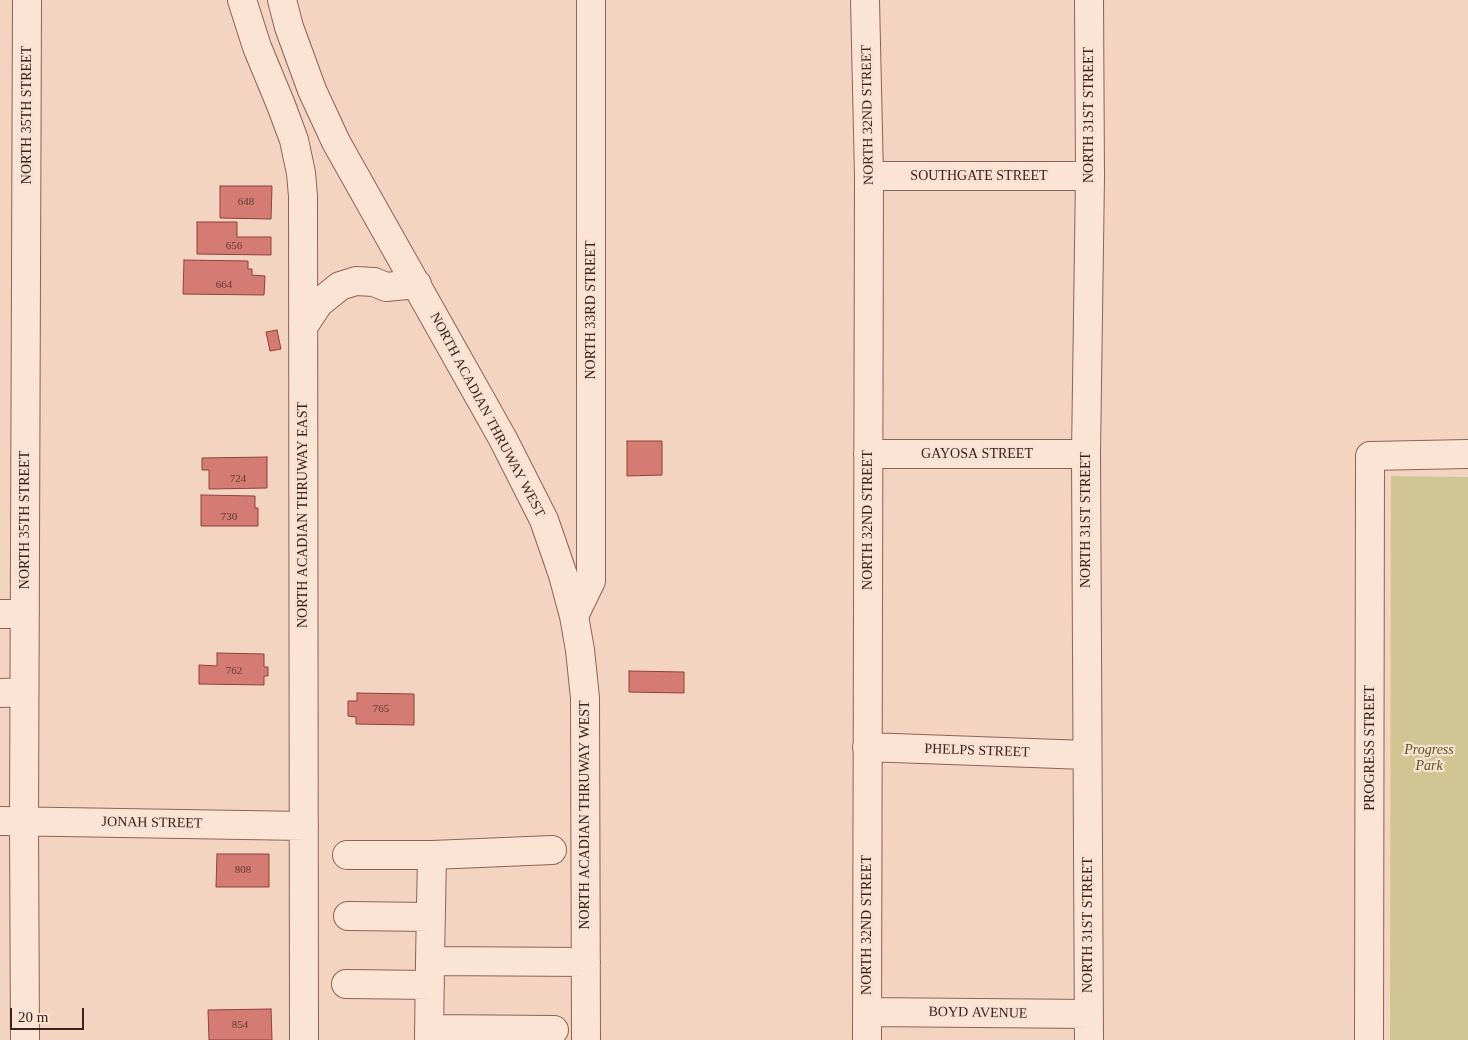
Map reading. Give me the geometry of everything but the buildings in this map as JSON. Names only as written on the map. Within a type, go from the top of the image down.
[{"type":"street","name":"NORTH 35TH STREET","points":[[25,1040],[12,821],[12,614],[27,0]]},
{"type":"street","name":"NORTH ACADIAN THRUWAY EAST","points":[[242,0],[257,46],[284,111],[297,154],[302,196],[304,1040]]},
{"type":"street","name":"NORTH ACADIAN THRUWAY WEST","points":[[282,0],[289,27],[312,90],[336,142],[503,439],[544,520],[558,557],[574,616],[585,698],[586,1040]]},
{"type":"street","name":"NORTH 33RD STREET","points":[[574,616],[591,581],[591,0]]},
{"type":"street","name":"NORTH 32ND STREET","points":[[865,0],[869,176],[867,1040]]},
{"type":"street","name":"NORTH 31ST STREET","points":[[1089,0],[1090,176],[1086,454],[1086,755],[1089,1027]]},
{"type":"street","name":"SOUTHGATE STREET","points":[[869,176],[1090,176]]},
{"type":"street","points":[[303,327],[319,303],[340,286],[356,281],[374,282],[386,287],[417,284]]},
{"type":"street","name":"GAYOSA STREET","points":[[868,454],[1086,454]]},
{"type":"street","name":"PROGRESS STREET","points":[[1369,1040],[1370,456],[1468,454]]},
{"type":"street","name":"PHELPS STREET","points":[[867,747],[1086,755]]},
{"type":"street","name":"JONAH STREET","points":[[12,821],[304,826]]},
{"type":"street","points":[[347,855],[432,855],[552,850]]},
{"type":"street","points":[[432,855],[429,1034],[554,1030]]},
{"type":"street","points":[[348,916],[431,917]]},
{"type":"street","points":[[346,984],[430,973],[586,962]]},
{"type":"street","name":"BOYD AVENUE","points":[[867,1012],[1089,1027]]},
{"type":"green space","name":"Progress Park","points":[[1391,476],[1468,477],[1468,1040],[1390,1040]]}]
